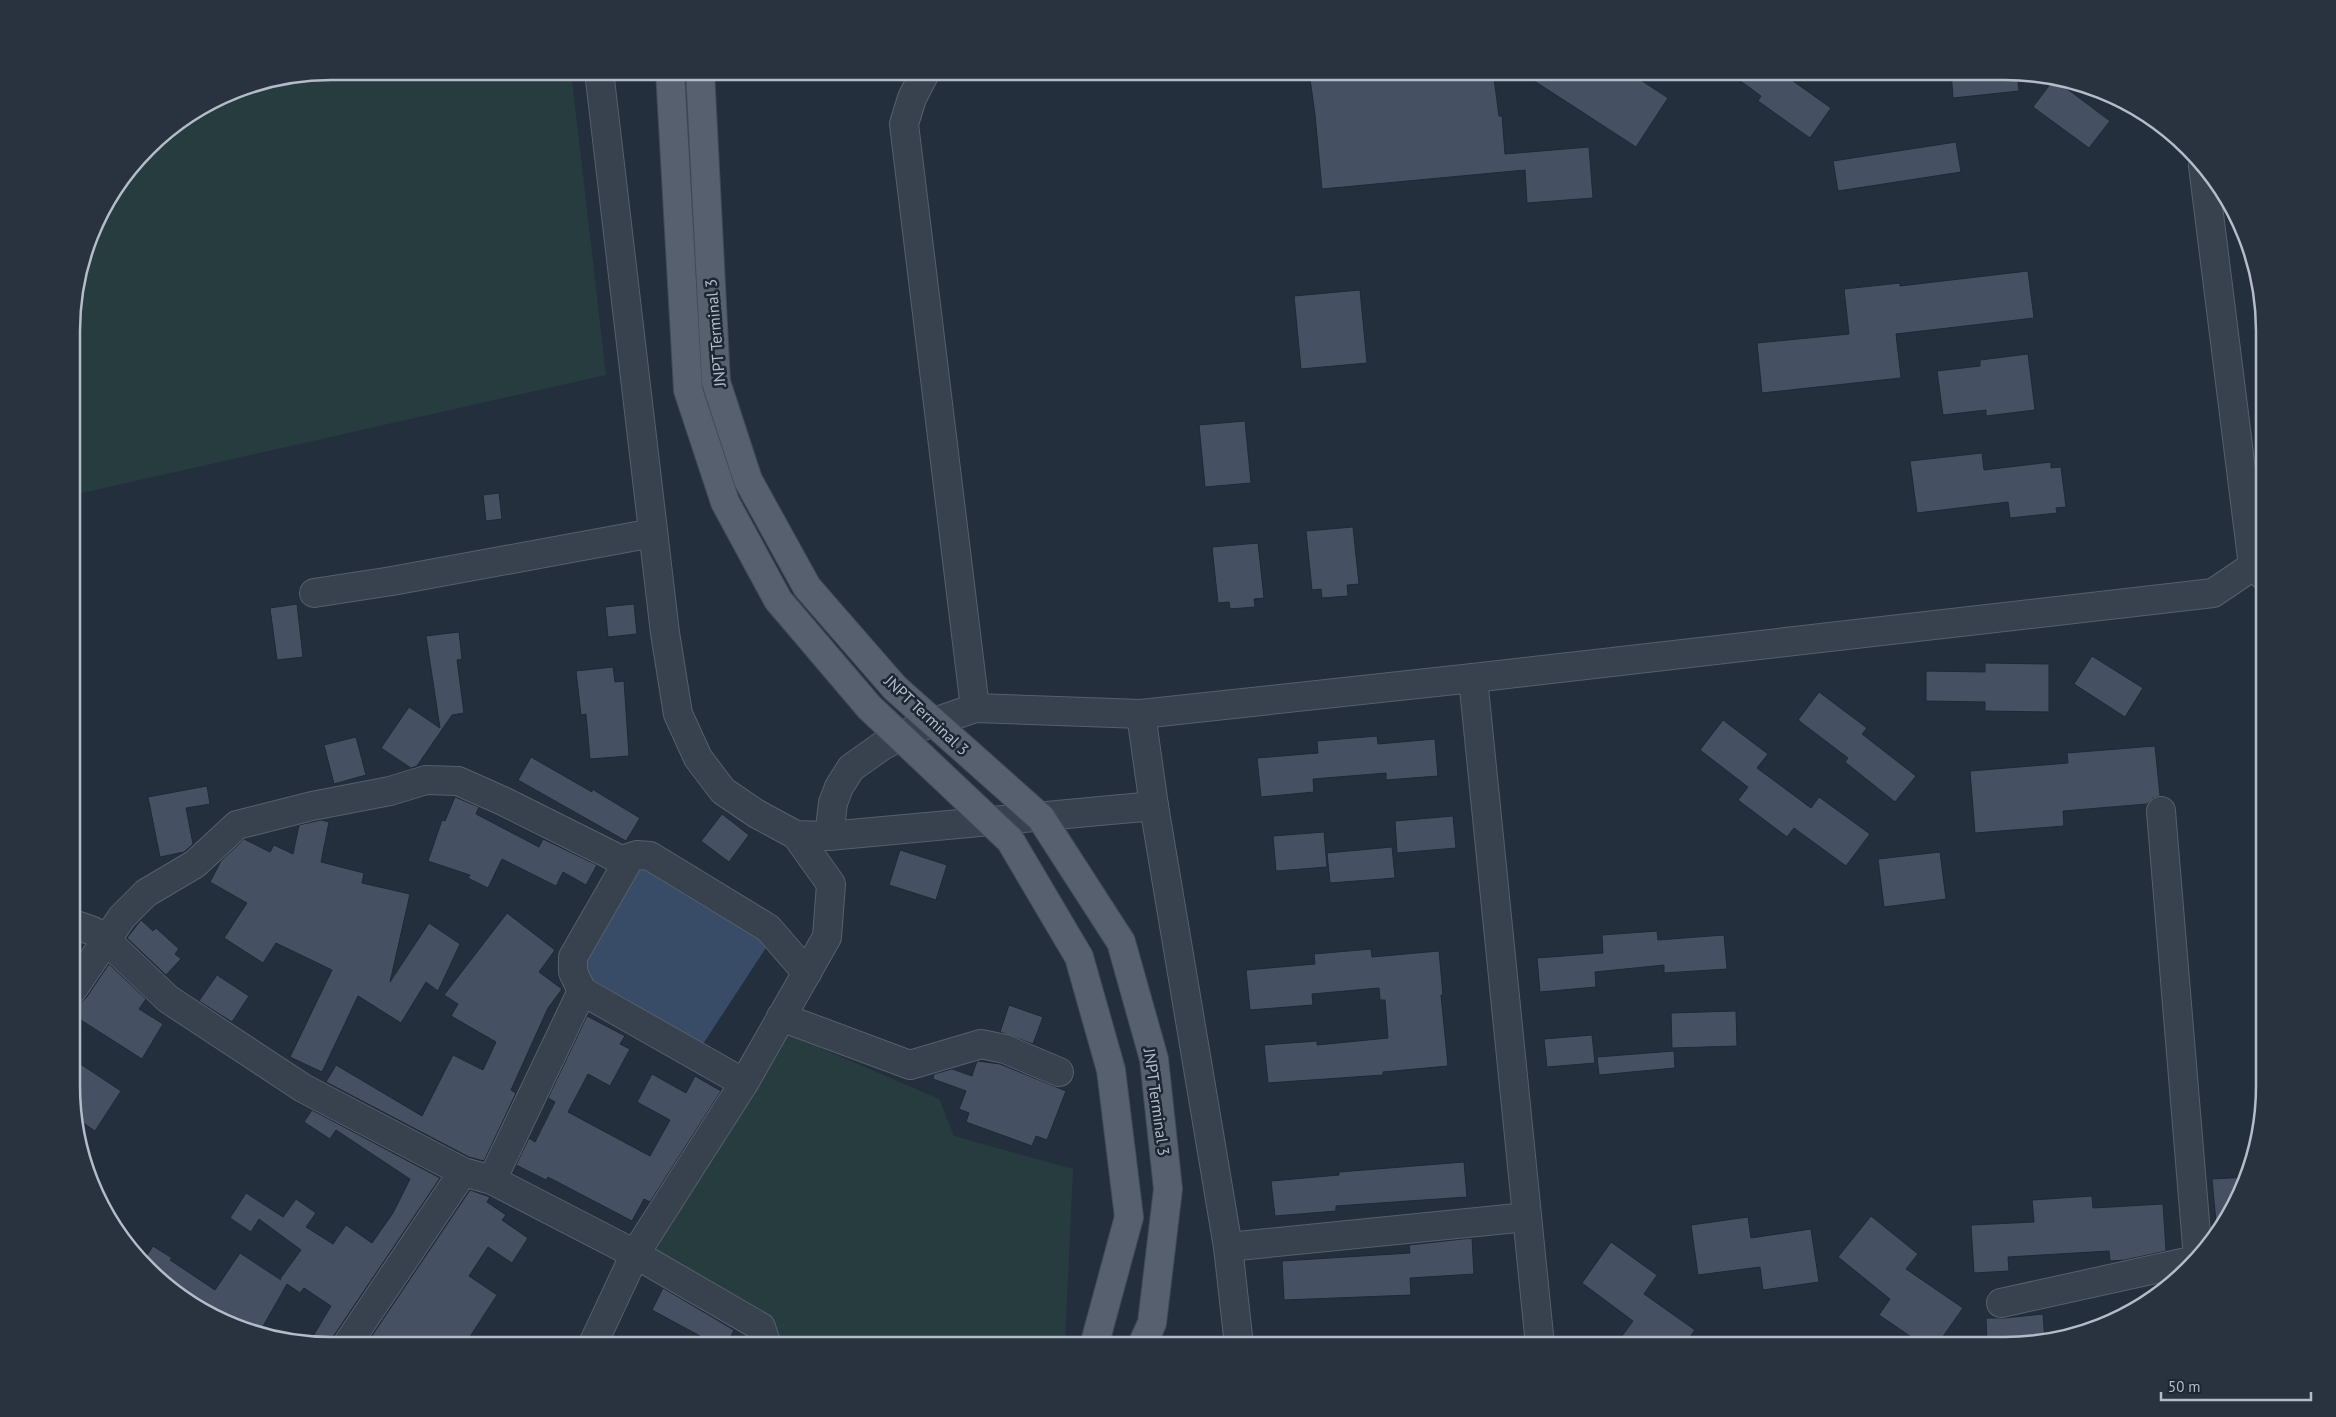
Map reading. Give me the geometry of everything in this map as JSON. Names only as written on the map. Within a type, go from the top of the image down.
[{"type":"main road","name":"JNPT Terminal 3","points":[[671,80],[688,390],[724,502],[778,600],[869,707],[1010,840],[1080,957],[1111,1070],[1129,1217],[1096,1337]]},
{"type":"main road","name":"JNPT Terminal 3","points":[[700,80],[716,382],[748,480],[807,587],[895,688],[1040,818],[1121,942],[1154,1059],[1168,1189],[1152,1323],[1146,1337]]},
{"type":"street","points":[[596,1337],[635,1254],[744,1083],[827,937],[832,884],[796,835],[758,814],[723,791],[698,758],[678,714],[665,633],[600,80]]},
{"type":"street","points":[[921,80],[912,98],[904,124],[975,708]]},
{"type":"street","points":[[2204,178],[2256,550]]},
{"type":"street","points":[[314,592],[392,581],[653,533]]},
{"type":"street","points":[[829,836],[833,803],[839,787],[851,768],[882,746],[918,728],[975,708],[1141,714],[2213,593],[2256,572]]},
{"type":"street","points":[[1473,678],[1539,1337]]},
{"type":"street","points":[[1141,714],[1154,806],[1228,1247],[1237,1337]]},
{"type":"street","points":[[80,980],[122,918],[146,892],[196,864],[237,825],[312,806],[390,791],[423,778],[458,781],[627,862],[573,957],[572,972],[582,991],[744,1083]]},
{"type":"street","points":[[796,835],[829,836],[1154,806]]},
{"type":"street","points":[[2161,811],[2196,1248]]},
{"type":"street","points":[[622,860],[637,855],[650,856],[768,928],[807,973]]},
{"type":"street","points":[[80,926],[92,930],[106,940],[168,1000],[303,1088],[463,1172],[492,1180],[635,1254],[761,1327],[764,1337]]},
{"type":"street","points":[[492,1180],[582,991]]},
{"type":"street","points":[[781,1018],[910,1066],[981,1044],[1005,1049],[1059,1072]]},
{"type":"street","points":[[352,1337],[463,1172]]},
{"type":"street","points":[[1228,1247],[1527,1217]]},
{"type":"street","points":[[2002,1303],[2183,1262]]},
{"type":"green space","points":[[331,80],[572,80],[606,375],[80,493],[80,331],[82,299],[93,251],[106,220],[132,178],[178,132],[192,122],[235,99],[282,85]]},
{"type":"green space","points":[[786,1033],[939,1099],[954,1136],[1073,1169],[1065,1337],[776,1337],[767,1314],[650,1248]]},
{"type":"water","points":[[637,862],[769,943],[703,1044],[589,978],[586,949]]},
{"type":"building","points":[[1310,80],[1494,80],[1499,116],[1502,116],[1505,154],[1589,147],[1593,198],[1527,203],[1525,170],[1322,189]]},
{"type":"building","points":[[1533,80],[1641,80],[1668,98],[1636,147]]},
{"type":"building","points":[[1739,80],[1792,80],[1831,108],[1810,138],[1758,101],[1761,96]]},
{"type":"building","points":[[1952,80],[2018,81],[2019,91],[1953,98]]},
{"type":"building","points":[[2050,84],[2054,85],[2066,88],[2110,121],[2089,148],[2033,107]]},
{"type":"building","points":[[1956,142],[1961,172],[1838,191],[1833,161]]},
{"type":"building","points":[[2028,271],[2034,318],[1896,334],[1901,378],[1762,393],[1757,343],[1849,334],[1844,289],[1900,283],[1900,286]]},
{"type":"building","points":[[1360,290],[1367,363],[1301,369],[1294,296]]},
{"type":"building","points":[[2028,354],[2035,410],[1986,416],[1986,410],[1943,415],[1937,371],[1980,366],[1980,360]]},
{"type":"building","points":[[1245,421],[1251,483],[1205,487],[1199,425]]},
{"type":"building","points":[[1982,453],[1984,470],[2051,462],[2051,468],[2061,467],[2066,507],[2056,508],[2057,513],[2010,518],[2008,502],[1917,513],[1910,461]]},
{"type":"building","points":[[499,493],[502,519],[486,521],[483,495]]},
{"type":"building","points":[[1353,527],[1359,584],[1347,585],[1348,596],[1322,598],[1321,589],[1312,590],[1306,531]]},
{"type":"building","points":[[1258,543],[1264,598],[1254,599],[1255,607],[1230,609],[1229,602],[1218,603],[1212,547]]},
{"type":"building","points":[[297,604],[303,657],[277,660],[270,608]]},
{"type":"building","points":[[634,604],[637,634],[608,637],[605,607]]},
{"type":"building","points":[[459,632],[462,659],[457,660],[464,713],[452,715],[417,766],[411,768],[381,748],[409,707],[440,728],[426,636]]},
{"type":"building","points":[[2092,656],[2143,688],[2125,717],[2074,684]]},
{"type":"building","points":[[1985,663],[2049,664],[2049,712],[1985,711],[1985,702],[1926,701],[1926,671],[1985,672]]},
{"type":"building","points":[[613,667],[615,682],[624,681],[629,756],[590,759],[586,714],[581,715],[576,671]]},
{"type":"building","points":[[1819,692],[1867,728],[1862,734],[1916,776],[1895,802],[1845,762],[1848,758],[1798,720]]},
{"type":"building","points":[[1723,720],[1768,754],[1757,768],[1811,808],[1819,797],[1870,834],[1846,866],[1794,828],[1787,837],[1738,800],[1748,787],[1700,750]]},
{"type":"building","points":[[1377,736],[1378,744],[1435,739],[1438,776],[1386,780],[1386,773],[1313,779],[1314,792],[1261,797],[1257,758],[1318,753],[1317,741]]},
{"type":"building","points":[[356,737],[366,775],[334,784],[324,745]]},
{"type":"building","points":[[2155,746],[2160,796],[2153,798],[2147,804],[2063,811],[2064,826],[1975,833],[1970,771],[2068,763],[2067,753]]},
{"type":"building","points":[[531,757],[592,792],[592,789],[640,818],[626,841],[518,780]]},
{"type":"building","points":[[207,786],[210,804],[186,808],[193,844],[184,852],[160,857],[148,797]]},
{"type":"building","points":[[455,797],[479,807],[476,814],[539,847],[543,839],[597,865],[586,885],[563,872],[556,886],[502,859],[488,888],[468,878],[470,875],[428,861],[442,820],[445,821]]},
{"type":"building","points":[[722,814],[749,835],[729,862],[701,841]]},
{"type":"building","points":[[1453,816],[1456,848],[1397,853],[1395,821]]},
{"type":"building","points":[[321,820],[329,822],[321,862],[364,873],[362,883],[410,894],[390,982],[429,923],[460,944],[438,991],[426,982],[401,1023],[358,996],[322,1072],[290,1057],[332,970],[276,943],[263,963],[224,938],[247,903],[210,882],[221,861],[244,839],[270,852],[274,845],[293,854],[299,825]]},
{"type":"building","points":[[1324,832],[1327,867],[1276,871],[1273,836]]},
{"type":"building","points":[[1392,847],[1395,878],[1330,883],[1327,853]]},
{"type":"building","points":[[900,850],[947,865],[936,900],[889,885]]},
{"type":"building","points":[[1940,852],[1946,899],[1884,907],[1878,859]]},
{"type":"building","points":[[507,913],[555,950],[539,972],[562,989],[548,1008],[511,1090],[516,1093],[484,1161],[469,1157],[326,1082],[336,1065],[422,1116],[453,1055],[483,1070],[496,1042],[451,1016],[458,1004],[444,995]]},
{"type":"building","points":[[141,920],[153,931],[156,928],[179,949],[175,954],[181,959],[166,975],[127,938]]},
{"type":"building","points":[[1657,931],[1658,940],[1724,935],[1727,969],[1664,973],[1664,965],[1595,972],[1596,987],[1540,992],[1537,958],[1603,953],[1602,935]]},
{"type":"building","points":[[1371,949],[1372,957],[1439,951],[1448,1066],[1383,1072],[1383,1075],[1268,1083],[1264,1045],[1317,1041],[1317,1045],[1388,1038],[1385,1000],[1380,1000],[1379,988],[1312,994],[1313,1005],[1250,1010],[1246,970],[1315,964],[1314,954]]},
{"type":"building","points":[[109,964],[146,999],[139,1009],[163,1024],[142,1059],[80,1019],[80,1003],[86,998]]},
{"type":"building","points":[[217,975],[249,996],[232,1022],[199,1001]]},
{"type":"building","points":[[1009,1005],[1043,1017],[1033,1044],[1000,1032]]},
{"type":"building","points":[[1736,1011],[1737,1046],[1672,1048],[1671,1013]]},
{"type":"building","points":[[587,1016],[625,1036],[620,1044],[630,1049],[610,1086],[588,1074],[568,1112],[650,1156],[670,1120],[637,1102],[652,1074],[686,1093],[695,1076],[721,1091],[650,1202],[644,1199],[632,1221],[548,1177],[546,1180],[516,1165],[529,1138],[535,1142],[555,1102],[548,1098]]},
{"type":"building","points":[[1592,1035],[1595,1063],[1547,1067],[1544,1039]]},
{"type":"building","points":[[1674,1051],[1675,1068],[1599,1075],[1597,1057]]},
{"type":"building","points":[[977,1061],[1000,1064],[1066,1091],[1047,1140],[1036,1136],[1032,1146],[966,1122],[969,1113],[959,1109],[966,1091],[933,1079],[934,1074],[952,1069],[972,1076]]},
{"type":"building","points":[[80,1064],[121,1091],[95,1131],[83,1123]]},
{"type":"building","points":[[312,1110],[440,1178],[333,1337],[313,1336],[331,1306],[304,1288],[300,1293],[287,1284],[263,1327],[235,1318],[192,1295],[166,1275],[147,1256],[153,1246],[172,1258],[170,1260],[215,1290],[240,1253],[281,1280],[301,1250],[259,1219],[251,1232],[230,1218],[246,1193],[283,1217],[296,1199],[316,1213],[306,1227],[333,1244],[346,1225],[372,1243],[393,1213],[410,1179],[336,1130],[330,1139],[304,1122]]},
{"type":"building","points":[[1464,1162],[1467,1197],[1336,1206],[1336,1211],[1275,1216],[1271,1181],[1339,1175],[1339,1172]]},
{"type":"building","points":[[2239,1178],[2216,1222],[2212,1179]]},
{"type":"building","points":[[470,1190],[490,1197],[487,1202],[506,1215],[502,1220],[528,1238],[512,1263],[488,1247],[469,1276],[497,1295],[470,1337],[371,1337]]},
{"type":"building","points":[[2092,1196],[2093,1208],[2163,1204],[2166,1251],[2125,1260],[2110,1261],[2109,1251],[2008,1257],[2009,1271],[1974,1273],[1971,1225],[2034,1222],[2032,1200]]},
{"type":"building","points":[[1871,1216],[1918,1254],[1906,1269],[1963,1308],[1943,1337],[1911,1337],[1879,1315],[1890,1299],[1838,1257]]},
{"type":"building","points":[[1748,1217],[1751,1238],[1811,1229],[1819,1282],[1763,1290],[1760,1267],[1698,1275],[1691,1225]]},
{"type":"building","points":[[1472,1238],[1474,1274],[1410,1278],[1411,1295],[1284,1300],[1282,1261],[1410,1253],[1409,1245]]},
{"type":"building","points":[[1611,1242],[1657,1275],[1644,1294],[1695,1330],[1690,1337],[1623,1337],[1622,1336],[1633,1321],[1582,1283]]},
{"type":"building","points":[[663,1288],[734,1330],[730,1337],[699,1337],[652,1310]]},
{"type":"building","points":[[2043,1314],[2044,1334],[1987,1337],[1986,1318]]}]
